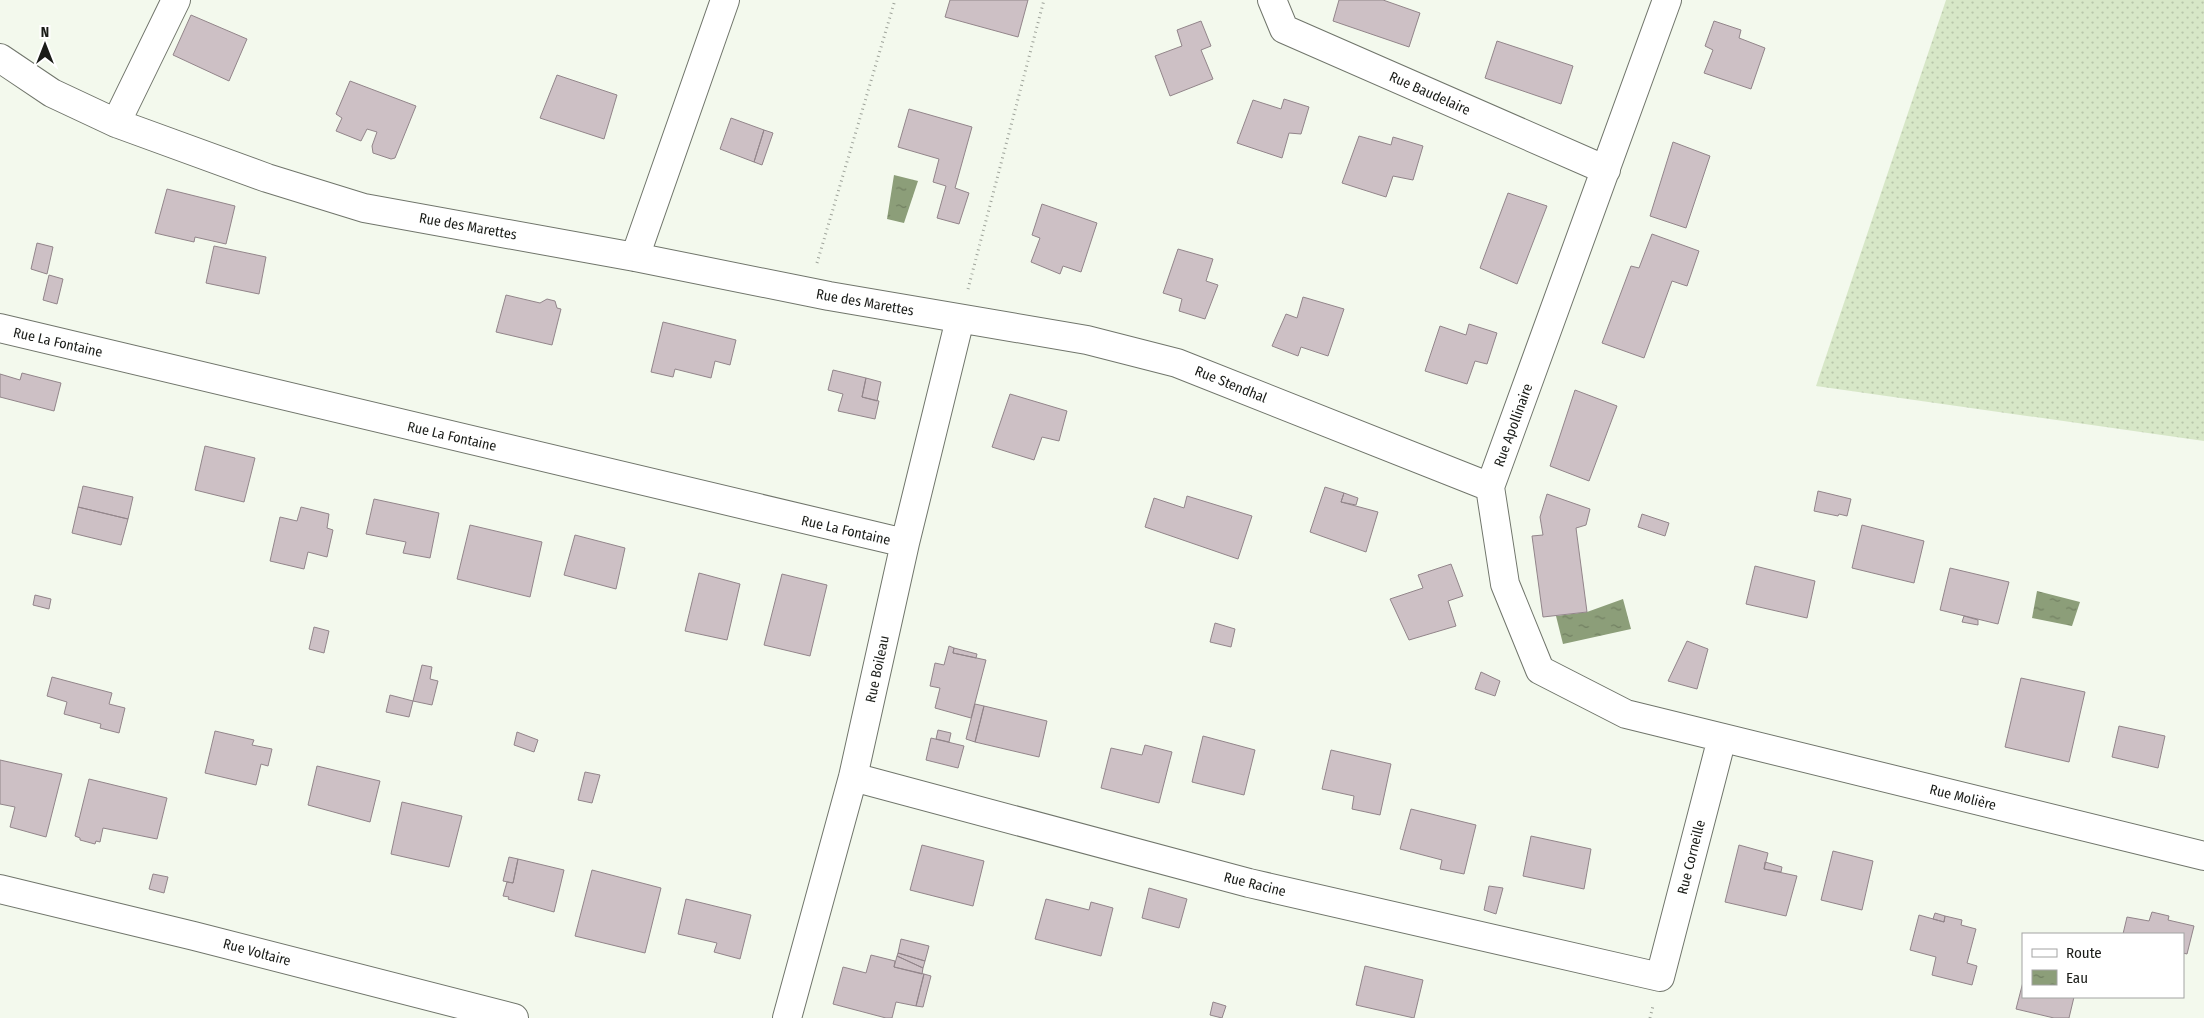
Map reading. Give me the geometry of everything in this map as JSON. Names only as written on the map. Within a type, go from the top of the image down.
[{"type":"street","points":[[116,122],[176,0]]},
{"type":"street","points":[[635,257],[725,0]]},
{"type":"street","name":"Rue Baudelaire","points":[[1272,0],[1284,29],[1606,170]]},
{"type":"street","name":"Rue Apollinaire","points":[[1667,0],[1490,487],[1505,584],[1540,670],[1626,714],[1722,738]]},
{"type":"street","name":"Rue des Marettes","points":[[0,58],[52,93],[116,122],[267,178],[364,208],[960,319]]},
{"type":"street","name":"Rue Stendhal","points":[[960,319],[1087,340],[1177,363],[1490,487]]},
{"type":"street","name":"Rue Boileau","points":[[787,1018],[853,776],[905,544],[960,319]]},
{"type":"street","name":"Rue La Fontaine","points":[[0,328],[905,544]]},
{"type":"street","name":"Rue Molière","points":[[1722,738],[2204,856]]},
{"type":"street","name":"Rue Corneille","points":[[1660,976],[1722,738]]},
{"type":"street","name":"Rue Racine","points":[[853,776],[1249,883],[1660,976]]},
{"type":"street","name":"Rue Voltaire","points":[[0,889],[194,936],[514,1018]]},
{"type":"path","points":[[808,292],[895,0]]},
{"type":"path","points":[[960,319],[1044,0]]},
{"type":"shaded area","points":[[1946,0],[2204,0],[2204,441],[1816,386]]},
{"type":"water","points":[[894,175],[918,181],[904,223],[887,219]]},
{"type":"water","points":[[2037,591],[2080,602],[2072,626],[2032,618]]},
{"type":"water","points":[[1623,599],[1631,629],[1563,644],[1556,616],[1587,612]]},
{"type":"building","points":[[950,0],[1028,0],[1018,37],[945,17]]},
{"type":"building","points":[[1339,0],[1383,0],[1420,13],[1409,47],[1333,21]]},
{"type":"building","points":[[191,15],[247,39],[229,81],[173,55]]},
{"type":"building","points":[[1201,21],[1211,46],[1201,50],[1213,79],[1170,96],[1155,56],[1182,46],[1177,30]]},
{"type":"building","points":[[1714,21],[1741,30],[1739,38],[1765,48],[1751,89],[1704,73],[1713,50],[1705,46]]},
{"type":"building","points":[[1497,41],[1573,66],[1561,104],[1485,78]]},
{"type":"building","points":[[557,75],[617,95],[604,139],[540,118]]},
{"type":"building","points":[[350,81],[416,106],[395,158],[391,159],[373,153],[372,146],[377,132],[367,129],[361,141],[336,131],[342,118],[336,114]]},
{"type":"building","points":[[1284,99],[1309,107],[1301,134],[1289,133],[1282,158],[1237,143],[1253,100],[1281,109]]},
{"type":"building","points":[[909,109],[972,127],[955,188],[969,193],[959,224],[937,218],[946,186],[933,182],[939,159],[898,147]]},
{"type":"building","points":[[731,118],[764,130],[754,162],[720,149]]},
{"type":"building","points":[[764,130],[773,133],[762,165],[754,162]]},
{"type":"building","points":[[1359,136],[1391,145],[1393,137],[1423,146],[1413,180],[1393,176],[1386,197],[1342,183]]},
{"type":"building","points":[[1673,142],[1710,156],[1686,228],[1650,216]]},
{"type":"building","points":[[167,189],[235,206],[226,244],[195,237],[194,242],[155,233]]},
{"type":"building","points":[[1508,193],[1547,206],[1517,284],[1480,268]]},
{"type":"building","points":[[1042,204],[1097,223],[1081,272],[1063,266],[1060,274],[1031,262],[1040,238],[1032,235]]},
{"type":"building","points":[[1652,234],[1699,251],[1687,286],[1672,281],[1644,358],[1602,343],[1631,266],[1639,268]]},
{"type":"building","points":[[37,243],[53,247],[47,274],[31,269]]},
{"type":"building","points":[[214,246],[266,257],[259,294],[206,283]]},
{"type":"building","points":[[1178,249],[1213,259],[1206,281],[1218,285],[1205,319],[1179,311],[1182,299],[1163,293]]},
{"type":"building","points":[[49,275],[63,279],[57,304],[43,300]]},
{"type":"building","points":[[506,295],[540,303],[547,299],[555,301],[557,308],[561,309],[552,345],[496,332]]},
{"type":"building","points":[[1303,297],[1344,309],[1328,356],[1301,347],[1298,356],[1272,346],[1286,314],[1297,318]]},
{"type":"building","points":[[663,322],[736,340],[730,365],[715,361],[711,378],[675,369],[673,377],[651,372]]},
{"type":"building","points":[[1469,324],[1497,333],[1487,364],[1475,361],[1467,384],[1425,371],[1440,326],[1466,335]]},
{"type":"building","points":[[833,370],[866,378],[862,397],[879,401],[875,419],[838,411],[843,394],[828,390]]},
{"type":"building","points":[[22,373],[61,383],[54,411],[0,397],[0,374],[20,380]]},
{"type":"building","points":[[866,378],[881,382],[877,401],[862,397]]},
{"type":"building","points":[[1575,390],[1617,406],[1589,481],[1550,466]]},
{"type":"building","points":[[1010,394],[1067,411],[1059,441],[1042,437],[1034,460],[992,447]]},
{"type":"building","points":[[205,446],[255,458],[244,502],[195,490]]},
{"type":"building","points":[[83,486],[133,497],[128,519],[78,507]]},
{"type":"building","points":[[1325,487],[1344,493],[1341,502],[1378,512],[1366,552],[1310,532]]},
{"type":"building","points":[[1818,491],[1851,499],[1847,516],[1814,511]]},
{"type":"building","points":[[1344,493],[1358,498],[1356,505],[1341,502]]},
{"type":"building","points":[[1547,494],[1590,509],[1586,525],[1576,528],[1587,612],[1543,617],[1532,536],[1543,535],[1540,517]]},
{"type":"building","points":[[1187,496],[1252,516],[1238,559],[1145,527],[1154,498],[1184,508]]},
{"type":"building","points":[[374,499],[439,513],[430,558],[403,553],[406,542],[366,534]]},
{"type":"building","points":[[78,507],[128,519],[121,545],[72,533]]},
{"type":"building","points":[[301,507],[329,514],[327,528],[333,530],[327,557],[308,552],[304,569],[270,561],[280,517],[297,521]]},
{"type":"building","points":[[1642,514],[1669,523],[1665,536],[1638,527]]},
{"type":"building","points":[[470,525],[542,542],[530,597],[457,579]]},
{"type":"building","points":[[1862,525],[1924,541],[1914,583],[1852,568]]},
{"type":"building","points":[[575,535],[625,548],[616,589],[564,575]]},
{"type":"building","points":[[1451,564],[1463,596],[1448,601],[1456,626],[1409,640],[1390,599],[1423,588],[1418,575]]},
{"type":"building","points":[[1755,566],[1815,581],[1807,618],[1746,604]]},
{"type":"building","points":[[1950,568],[2009,582],[1998,624],[1940,610]]},
{"type":"building","points":[[699,573],[740,584],[727,640],[685,631]]},
{"type":"building","points":[[782,574],[827,585],[810,656],[764,645]]},
{"type":"building","points":[[35,595],[51,599],[49,609],[33,605]]},
{"type":"building","points":[[1964,616],[1978,620],[1978,625],[1962,622]]},
{"type":"building","points":[[1215,623],[1235,629],[1231,647],[1210,642]]},
{"type":"building","points":[[314,627],[329,631],[324,653],[309,649]]},
{"type":"building","points":[[1687,641],[1708,649],[1697,689],[1668,681]]},
{"type":"building","points":[[949,646],[954,648],[953,653],[986,660],[971,718],[935,708],[940,688],[930,686],[935,663],[944,665]]},
{"type":"building","points":[[954,648],[977,654],[976,658],[953,653]]},
{"type":"building","points":[[422,665],[432,667],[430,679],[438,681],[432,705],[413,701]]},
{"type":"building","points":[[1481,672],[1500,681],[1495,696],[1475,689]]},
{"type":"building","points":[[52,677],[112,693],[109,704],[125,708],[119,733],[100,728],[101,724],[64,714],[67,702],[47,696]]},
{"type":"building","points":[[2021,678],[2085,692],[2069,762],[2005,747]]},
{"type":"building","points":[[390,695],[413,701],[409,717],[386,712]]},
{"type":"building","points":[[975,704],[984,706],[975,742],[966,739]]},
{"type":"building","points":[[984,706],[1047,721],[1039,757],[975,742]]},
{"type":"building","points":[[2119,726],[2165,736],[2158,768],[2112,757]]},
{"type":"building","points":[[938,730],[951,733],[949,742],[936,739]]},
{"type":"building","points":[[215,731],[254,740],[252,745],[272,749],[268,766],[261,764],[256,785],[205,773]]},
{"type":"building","points":[[517,732],[538,740],[534,752],[514,745]]},
{"type":"building","points":[[1203,736],[1255,750],[1244,795],[1192,782]]},
{"type":"building","points":[[931,738],[964,746],[958,768],[926,760]]},
{"type":"building","points":[[1145,745],[1172,752],[1159,803],[1101,788],[1111,748],[1142,755]]},
{"type":"building","points":[[1331,750],[1391,764],[1380,815],[1352,809],[1354,796],[1322,789]]},
{"type":"building","points":[[0,760],[62,774],[46,837],[10,827],[15,807],[0,804]]},
{"type":"building","points":[[317,766],[380,781],[370,822],[308,805]]},
{"type":"building","points":[[585,772],[600,775],[592,803],[578,800]]},
{"type":"building","points":[[89,779],[167,798],[157,839],[103,828],[100,842],[96,841],[95,844],[80,840],[80,838],[75,836]]},
{"type":"building","points":[[402,802],[462,816],[449,867],[391,854]]},
{"type":"building","points":[[1411,809],[1476,825],[1464,874],[1440,869],[1442,860],[1400,849]]},
{"type":"building","points":[[1531,836],[1591,849],[1584,889],[1523,876]]},
{"type":"building","points":[[922,845],[984,861],[973,906],[910,890]]},
{"type":"building","points":[[1739,845],[1768,853],[1764,869],[1797,876],[1786,916],[1725,902]]},
{"type":"building","points":[[1833,851],[1873,861],[1862,910],[1821,900]]},
{"type":"building","points":[[509,857],[518,859],[513,883],[503,881]]},
{"type":"building","points":[[518,859],[564,870],[554,912],[503,896],[507,882],[513,883]]},
{"type":"building","points":[[1765,862],[1782,867],[1781,872],[1764,869]]},
{"type":"building","points":[[592,870],[661,888],[645,953],[575,936]]},
{"type":"building","points":[[153,874],[168,877],[164,893],[149,889]]},
{"type":"building","points":[[1489,886],[1503,888],[1496,914],[1484,910]]},
{"type":"building","points":[[1149,888],[1187,899],[1179,928],[1142,918]]},
{"type":"building","points":[[686,899],[751,915],[740,959],[714,952],[717,943],[678,934]]},
{"type":"building","points":[[1046,899],[1089,910],[1091,902],[1113,908],[1101,956],[1035,939]]},
{"type":"building","points":[[2152,912],[2169,916],[2168,920],[2194,926],[2187,954],[2184,953],[2184,933],[2123,933],[2127,917],[2149,921]]},
{"type":"building","points":[[1935,913],[1945,916],[1944,922],[1933,919]]},
{"type":"building","points":[[1919,915],[1944,922],[1945,916],[1962,920],[1961,925],[1976,929],[1967,963],[1977,966],[1972,985],[1932,975],[1936,957],[1910,950]]},
{"type":"building","points":[[901,939],[929,946],[925,961],[898,953]]},
{"type":"building","points":[[898,953],[925,961],[923,968],[897,956]]},
{"type":"building","points":[[871,955],[895,961],[894,967],[924,974],[916,1006],[896,1002],[892,1018],[886,1018],[833,1004],[843,967],[866,973]]},
{"type":"building","points":[[897,956],[923,968],[922,974],[894,967]]},
{"type":"building","points":[[1365,966],[1423,980],[1414,1018],[1356,1005]]},
{"type":"building","points":[[924,974],[931,976],[923,1007],[916,1006]]},
{"type":"building","points":[[2022,986],[2022,998],[2074,998],[2069,1018],[2054,1018],[2016,1009]]},
{"type":"building","points":[[1213,1002],[1226,1006],[1222,1018],[1210,1015]]}]
